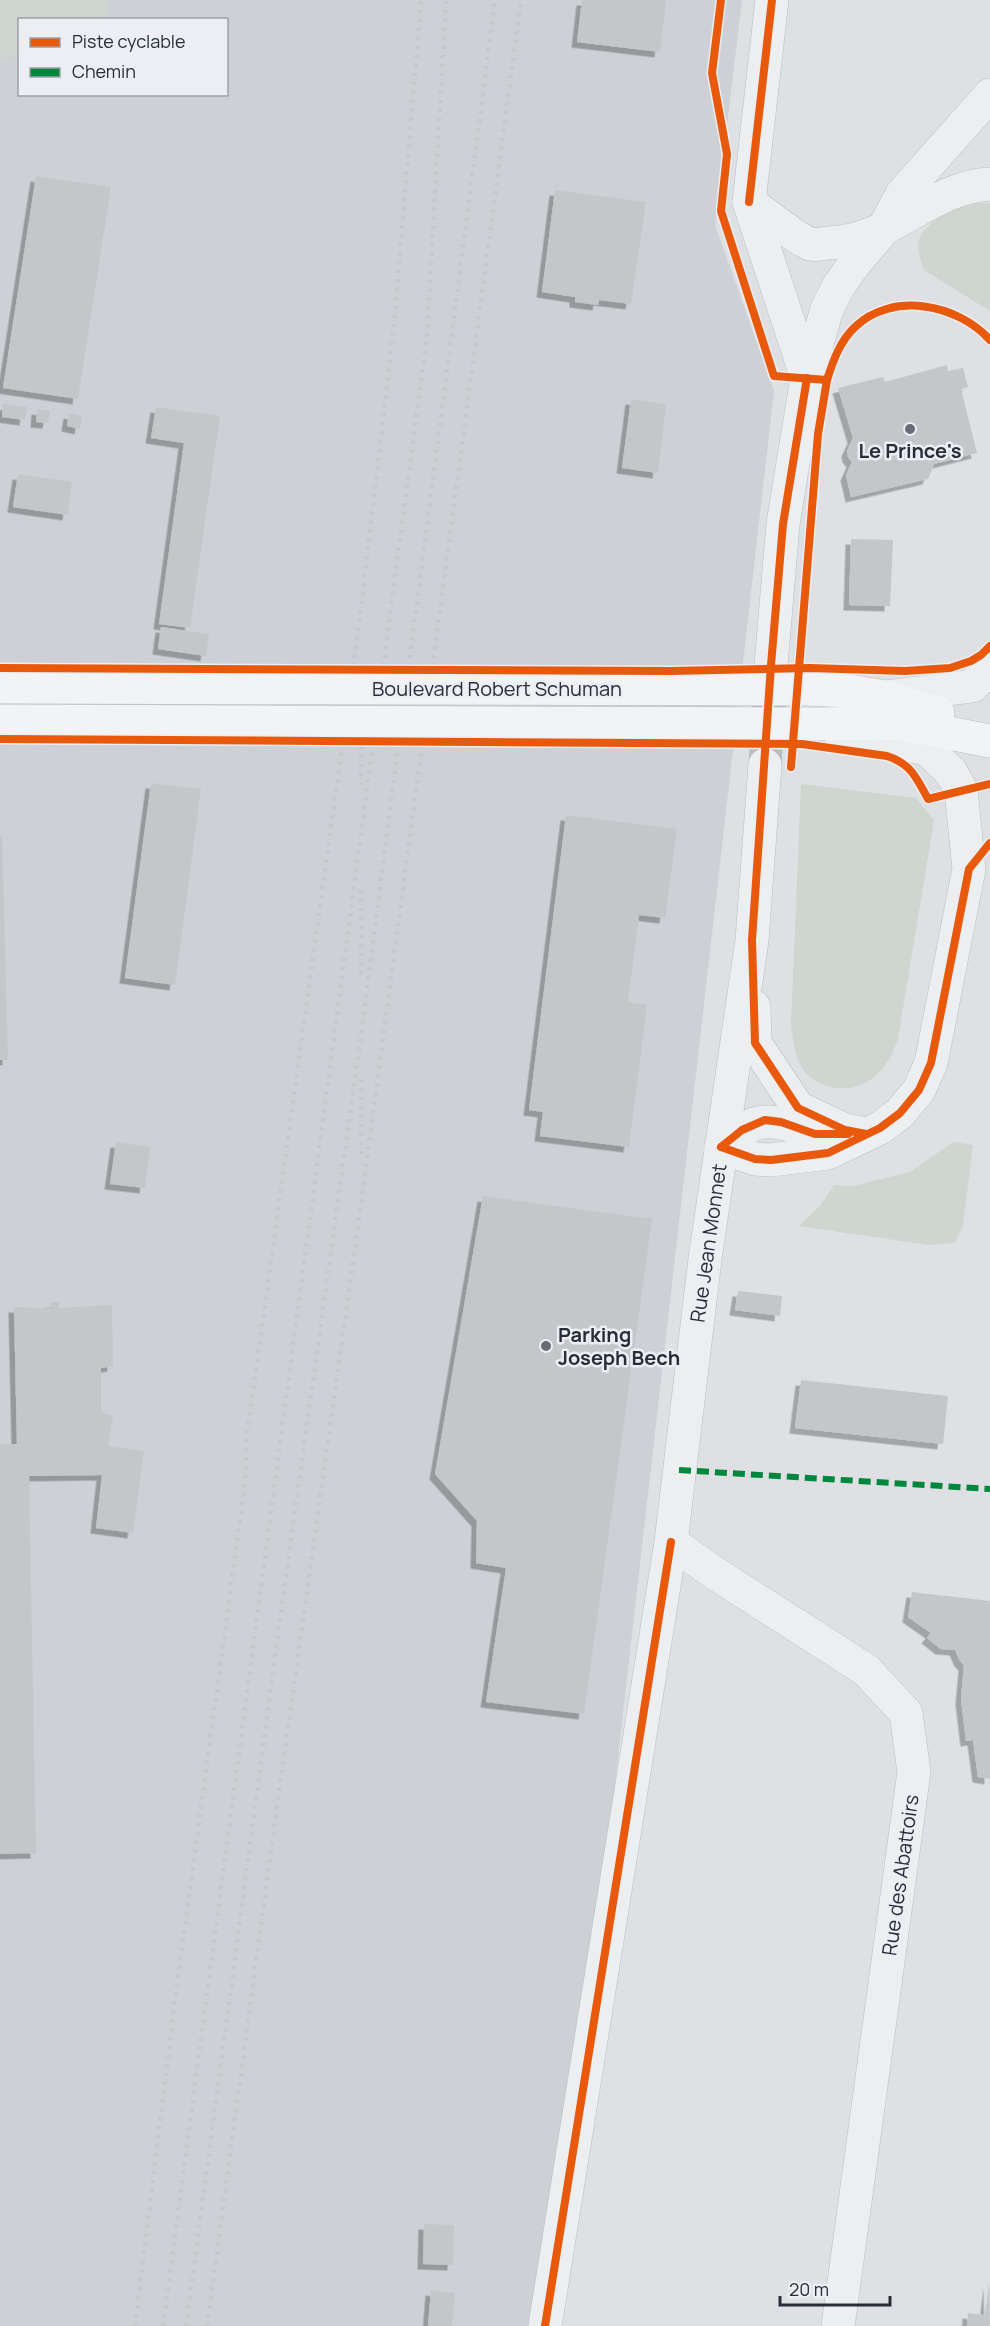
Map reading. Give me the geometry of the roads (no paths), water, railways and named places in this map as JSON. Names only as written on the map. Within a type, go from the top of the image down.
[{"type":"main road","name":"Boulevard Robert Schuman","points":[[0,687],[808,689],[850,691],[885,697],[957,719],[990,724]]},
{"type":"main road","name":"Boulevard Robert Schuman","points":[[0,721],[898,723],[990,741]]},
{"type":"street","points":[[772,0],[749,202],[807,378]]},
{"type":"street","points":[[771,665],[783,524],[807,378],[818,335],[838,287],[854,264],[883,231],[902,194],[990,107]]},
{"type":"street","points":[[749,202],[809,244],[844,243],[883,231],[946,196],[968,188],[990,184]]},
{"type":"street","points":[[885,697],[972,686],[990,669]]},
{"type":"street","points":[[721,1147],[742,1130],[765,1120],[781,1122],[815,1134],[866,1134],[880,1128],[900,1113],[919,1090],[931,1063],[969,869],[961,790],[941,761],[927,749],[804,724]]},
{"type":"street","name":"Rue Jean Monnet","points":[[545,2326],[671,1542],[705,1258],[752,940],[765,765]]},
{"type":"street","points":[[969,869],[990,843]]},
{"type":"street","points":[[752,940],[754,1043],[798,1108],[845,1130],[866,1134]]},
{"type":"street","name":"Rue des Abattoirs","points":[[671,1542],[713,1572],[866,1670],[906,1713],[914,1772],[838,2326]]},
{"type":"tunnel","points":[[765,765],[771,665]]},
{"type":"railway","points":[[135,2326],[176,1992],[245,1483],[247,1435],[360,617],[394,325],[421,0]]},
{"type":"railway","points":[[163,2326],[427,336],[446,0]]},
{"type":"railway","points":[[186,2326],[362,1027],[495,0]]},
{"type":"railway","points":[[207,2326],[360,1212],[521,0]]},
{"type":"railway","points":[[361,665],[361,788]]},
{"type":"railway","points":[[361,890],[361,974]]},
{"type":"railway","points":[[361,1079],[361,1154]]},
{"type":"place","name":"Le Prince's","points":[[910,429]]},
{"type":"place","name":"Parking Joseph Bech","points":[[546,1346]]}]
